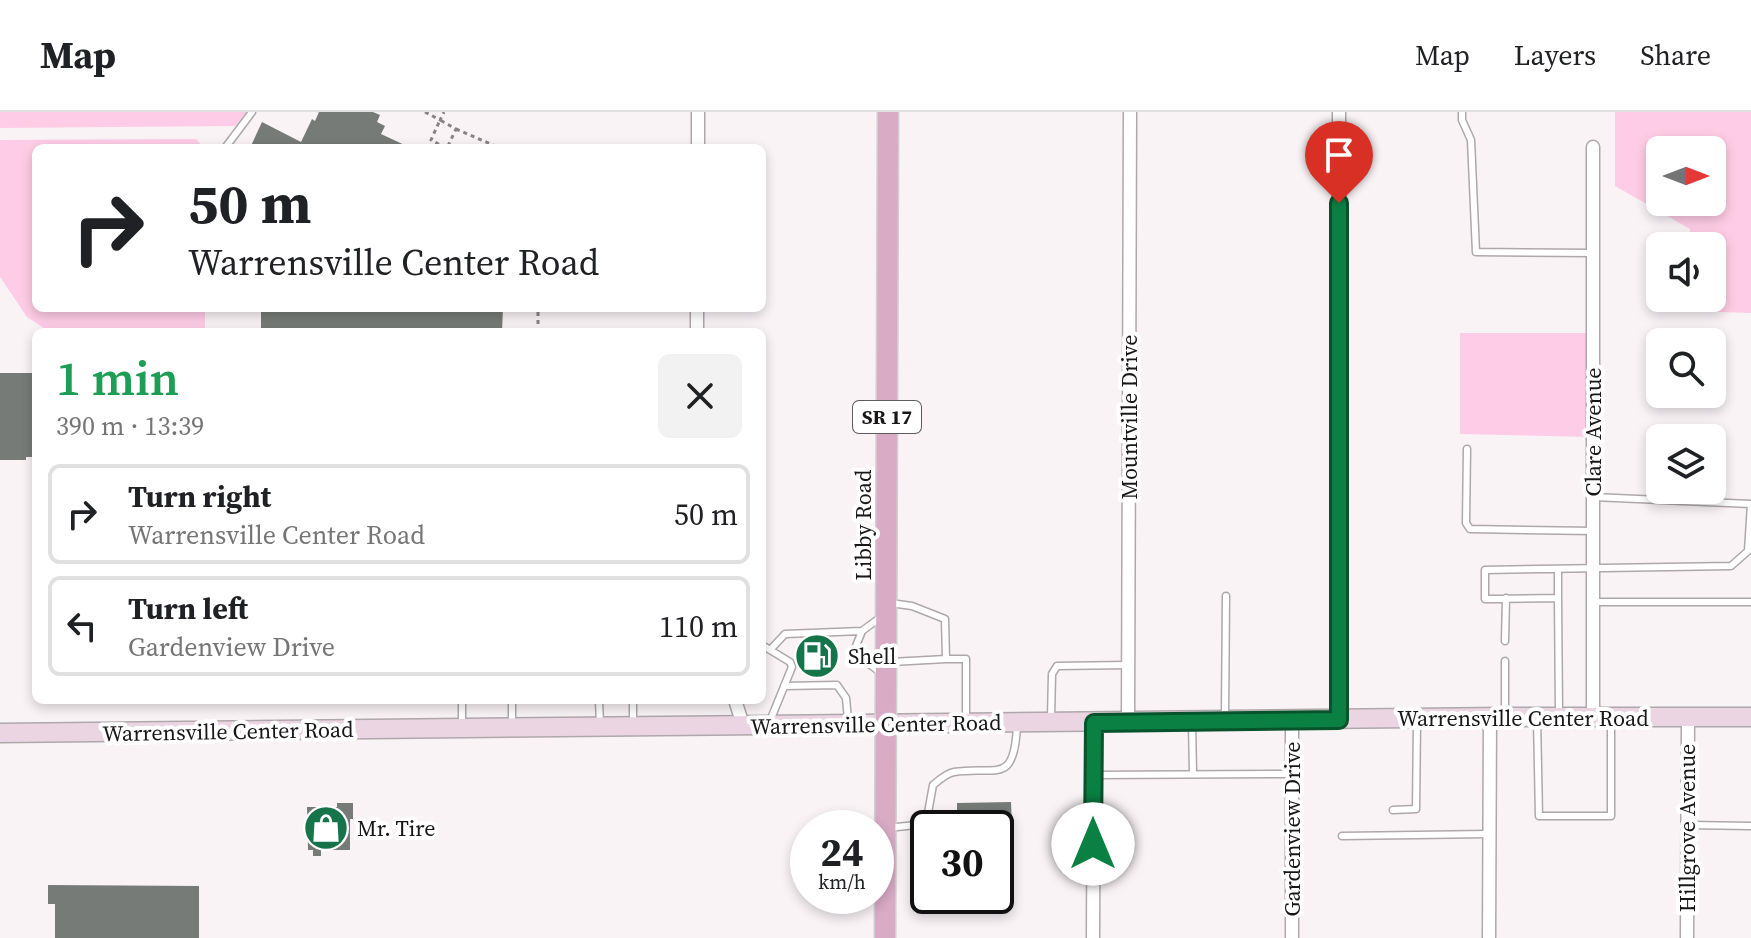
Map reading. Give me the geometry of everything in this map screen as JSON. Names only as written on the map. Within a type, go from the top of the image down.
[{"type":"main road","name":"Libby Road","points":[[886,810],[888,112]]},
{"type":"main road","name":"Warrensville Center Road","points":[[0,733],[1751,717]]},
{"type":"main road","name":"Libby Road","points":[[885,914],[885,938]]},
{"type":"street","points":[[698,112],[698,144]]},
{"type":"street","name":"Mountville Drive","points":[[1128,723],[1130,112]]},
{"type":"street","points":[[1339,112],[1339,720]]},
{"type":"street","name":"Clare Avenue","points":[[1593,147],[1593,602],[1602,718]]},
{"type":"street","points":[[736,704],[743,725]]},
{"type":"street","points":[[1489,938],[1489,834],[1497,717]]},
{"type":"street","name":"Hillgrove Avenue","points":[[1687,938],[1688,717]]},
{"type":"street","name":"Gardenview Drive","points":[[1292,720],[1292,938]]},
{"type":"street","points":[[1093,938],[1094,723]]},
{"type":"lane","points":[[228,144],[252,112]]},
{"type":"lane","points":[[1462,112],[1462,120],[1471,140],[1476,252],[1593,253]]},
{"type":"lane","points":[[1467,449],[1466,523],[1470,529],[1593,531]]},
{"type":"lane","points":[[1558,598],[1485,599],[1485,570],[1731,566],[1748,551],[1751,504],[1593,497]]},
{"type":"lane","points":[[1558,570],[1559,717]]},
{"type":"lane","points":[[1225,721],[1226,596]]},
{"type":"lane","points":[[1505,641],[1506,598]]},
{"type":"lane","points":[[1593,602],[1751,602]]},
{"type":"lane","points":[[946,659],[945,619],[912,606],[887,608],[857,638],[857,653],[886,669],[922,662],[966,659],[966,723]]},
{"type":"lane","points":[[770,650],[785,634],[862,631]]},
{"type":"lane","points":[[766,648],[791,664],[768,725]]},
{"type":"lane","points":[[1497,717],[1505,661]]},
{"type":"lane","points":[[1051,723],[1052,674],[1057,666],[1128,665]]},
{"type":"lane","points":[[784,686],[837,685],[846,698],[849,724]]},
{"type":"lane","points":[[462,704],[462,729]]},
{"type":"lane","points":[[512,704],[512,728]]},
{"type":"lane","points":[[599,704],[600,727]]},
{"type":"lane","points":[[633,704],[633,727]]},
{"type":"lane","points":[[1537,717],[1539,816],[1611,816],[1602,718]]},
{"type":"lane","points":[[1393,810],[1416,809],[1417,718]]},
{"type":"lane","points":[[1192,722],[1193,774]]},
{"type":"lane","points":[[894,828],[926,824],[933,785],[952,772],[994,772],[1009,763],[1016,754],[1017,723]]},
{"type":"lane","points":[[1094,775],[1292,774]]},
{"type":"lane","points":[[1687,825],[1751,826]]},
{"type":"lane","points":[[1342,836],[1489,834]]},
{"type":"path","points":[[425,112],[491,144]]},
{"type":"path","points":[[438,144],[431,140],[444,112]]},
{"type":"path","points":[[448,144],[456,129]]},
{"type":"shaded area","points":[[0,112],[247,112],[235,126],[0,128]]},
{"type":"shaded area","points":[[1615,112],[1751,112],[1751,313],[1721,312],[1726,312],[1726,232],[1690,232],[1667,216],[1726,216],[1726,136],[1646,136],[1646,204],[1615,186]]},
{"type":"shaded area","points":[[196,139],[200,144],[32,144],[32,312],[205,312],[205,328],[44,328],[27,317],[0,277],[0,140]]},
{"type":"shaded area","points":[[1460,333],[1593,333],[1593,437],[1460,434]]},
{"type":"building","points":[[319,112],[373,112],[380,115],[377,122],[385,126],[381,134],[402,144],[252,144],[262,122],[301,142],[312,119],[315,121]]},
{"type":"building","points":[[261,312],[503,312],[502,328],[261,328]]},
{"type":"building","points":[[0,373],[32,373],[32,457],[26,457],[26,460],[0,460]]},
{"type":"building","points":[[1011,802],[1011,810],[957,810],[957,803]]},
{"type":"building","points":[[337,803],[353,803],[350,850],[321,850],[321,856],[313,856],[313,850],[308,850],[307,807],[337,807]]},
{"type":"building","points":[[48,885],[199,886],[199,938],[55,938],[55,904],[48,904]]},
{"type":"place","name":"Shell","points":[[817,656]]},
{"type":"place","name":"Mr. Tire","points":[[326,828]]},
{"type":"route","points":[[1093,844],[1094,723],[1339,720],[1339,203]]}]
